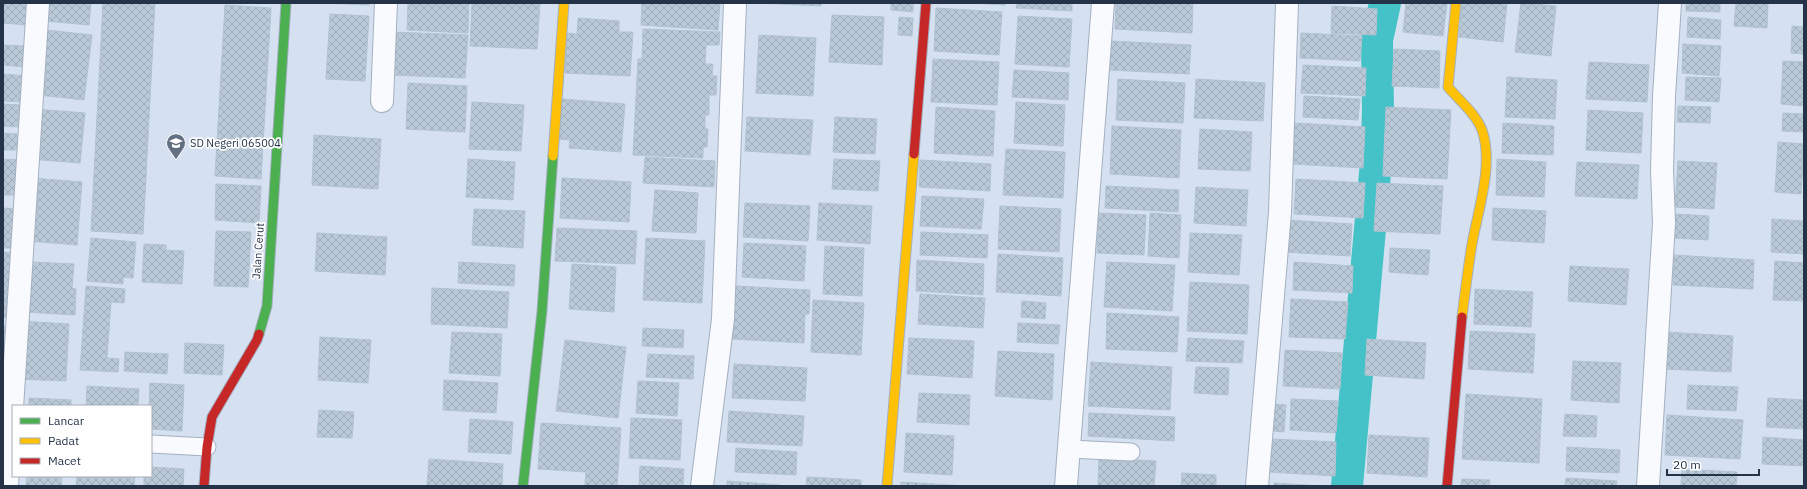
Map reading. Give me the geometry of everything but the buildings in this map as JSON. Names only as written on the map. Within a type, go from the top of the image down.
[{"type":"street","points":[[12,405],[38,3]]},
{"type":"street","name":"Jalan Cerut","points":[[204,486],[207,447],[212,417],[257,340],[266,306],[286,3]]},
{"type":"street","points":[[382,101],[386,3]]},
{"type":"street","points":[[524,486],[542,311],[564,3]]},
{"type":"street","points":[[702,486],[723,319],[735,3]]},
{"type":"street","points":[[888,486],[926,3]]},
{"type":"street","points":[[1066,486],[1103,3]]},
{"type":"street","points":[[1257,486],[1280,212],[1287,3]]},
{"type":"street","points":[[1447,486],[1456,378],[1470,256],[1486,170],[1484,142],[1481,129],[1448,87],[1456,3]]},
{"type":"street","points":[[1648,486],[1664,223],[1662,170],[1664,96],[1670,3]]},
{"type":"street","points":[[7,486],[12,408]]},
{"type":"lane","points":[[152,444],[207,447]]},
{"type":"lane","points":[[1069,449],[1131,452]]},
{"type":"waterway","points":[[1347,486],[1376,162],[1378,112],[1377,40],[1385,3]]},
{"type":"traffic: fast","points":[[259,334],[267,306],[286,3]]},
{"type":"traffic: fast","points":[[523,486],[542,311],[553,156]]},
{"type":"traffic: slow","points":[[553,156],[564,3]]},
{"type":"traffic: slow","points":[[1456,3],[1448,87],[1476,118],[1482,130],[1486,157],[1484,187],[1472,244],[1462,317]]},
{"type":"traffic: slow","points":[[887,486],[914,154]]},
{"type":"traffic: jam","points":[[914,154],[926,3]]},
{"type":"traffic: jam","points":[[1447,486],[1462,317]]},
{"type":"traffic: jam","points":[[204,486],[207,447],[212,417],[257,340],[259,334]]},
{"type":"place","name":"SD Negeri 065004","points":[[176,160]]}]
